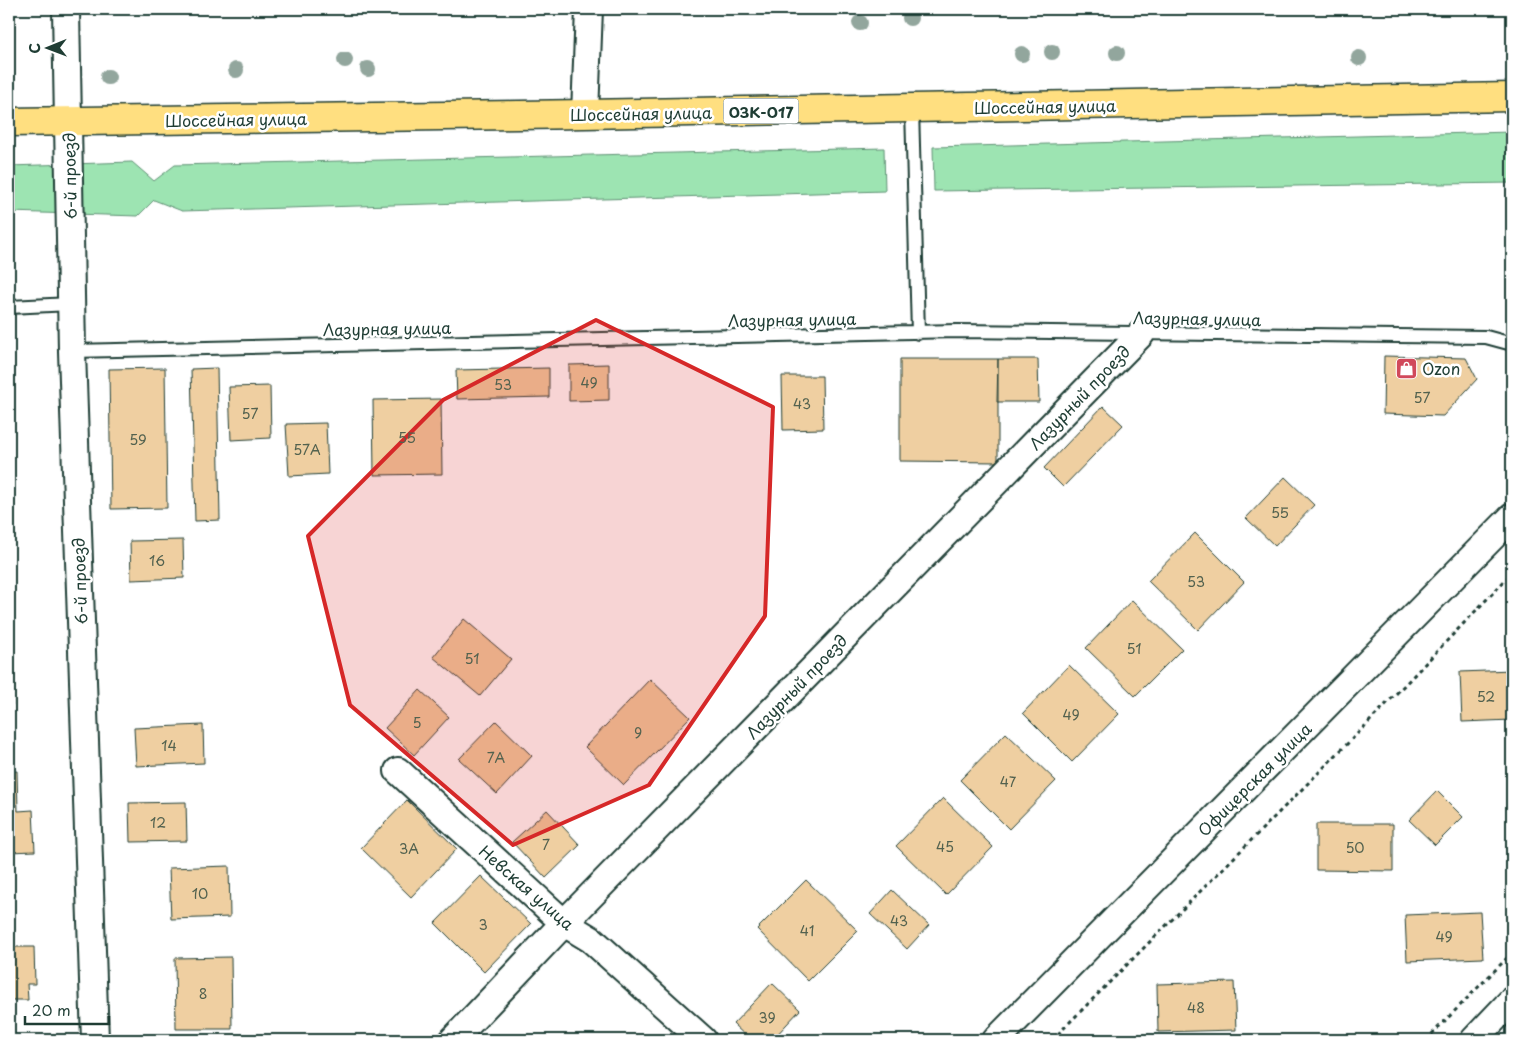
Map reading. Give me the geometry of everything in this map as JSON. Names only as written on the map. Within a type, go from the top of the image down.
[{"type":"main road","name":"Шоссейная улица","points":[[9,122],[585,114],[1512,97]]},
{"type":"street","name":"6-й проезд","points":[[66,9],[72,351],[95,1040]]},
{"type":"street","points":[[585,114],[589,9]]},
{"type":"street","name":"Лазурный проезд","points":[[453,1040],[564,923],[1141,334]]},
{"type":"street","name":"Офицерская улица","points":[[996,1040],[1512,517]]},
{"type":"street","name":"Невская улица","points":[[398,771],[564,923],[592,940],[703,1040]]},
{"type":"street","points":[[1474,1040],[1512,1000]]},
{"type":"lane","points":[[912,108],[918,333]]},
{"type":"lane","points":[[9,307],[71,304]]},
{"type":"lane","name":"Лазурная улица","points":[[72,351],[957,331],[1486,337],[1512,344]]},
{"type":"path","points":[[1052,1040],[1361,730],[1512,574]]},
{"type":"path","points":[[1426,1040],[1512,953]]},
{"type":"highlighted area","points":[[596,320],[773,407],[765,616],[649,785],[513,845],[350,705],[308,536],[443,400]]},
{"type":"green space","points":[[1512,132],[1512,183],[934,191],[933,147]]},
{"type":"green space","points":[[884,148],[885,191],[182,211],[154,200],[138,216],[9,212],[9,166],[132,162],[154,181],[175,165]]},
{"type":"building","points":[[1384,356],[1466,358],[1477,379],[1443,416],[1383,414]]},
{"type":"building","points":[[900,359],[998,359],[998,462],[900,461]]},
{"type":"building","points":[[998,359],[1038,359],[1039,402],[997,402]]},
{"type":"building","points":[[609,364],[609,400],[569,401],[569,365]]},
{"type":"building","points":[[165,368],[167,508],[111,509],[109,369]]},
{"type":"building","points":[[217,368],[220,520],[195,521],[191,369]]},
{"type":"building","points":[[549,368],[549,397],[457,399],[456,370]]},
{"type":"building","points":[[782,376],[822,376],[823,429],[783,430]]},
{"type":"building","points":[[270,386],[271,438],[231,440],[229,387]]},
{"type":"building","points":[[441,399],[442,474],[374,475],[373,400]]},
{"type":"building","points":[[1103,406],[1123,425],[1063,487],[1044,468]]},
{"type":"building","points":[[326,423],[328,474],[289,476],[286,424]]},
{"type":"building","points":[[1285,477],[1314,505],[1275,546],[1246,518]]},
{"type":"building","points":[[1195,533],[1244,582],[1198,630],[1148,581]]},
{"type":"building","points":[[183,540],[184,578],[131,580],[130,541]]},
{"type":"building","points":[[1132,600],[1182,649],[1135,696],[1086,648]]},
{"type":"building","points":[[464,619],[511,659],[480,696],[433,657]]},
{"type":"building","points":[[9,630],[11,630],[12,705],[9,705]]},
{"type":"building","points":[[1069,665],[1119,714],[1072,762],[1023,713]]},
{"type":"building","points":[[1512,670],[1512,720],[1462,722],[1460,672]]},
{"type":"building","points":[[650,679],[690,717],[624,785],[585,747]]},
{"type":"building","points":[[420,690],[449,717],[414,755],[385,728]]},
{"type":"building","points":[[496,721],[532,756],[497,794],[459,759]]},
{"type":"building","points":[[203,725],[204,763],[136,766],[134,728]]},
{"type":"building","points":[[1006,733],[1056,781],[1009,829],[960,780]]},
{"type":"building","points":[[17,771],[18,811],[33,810],[35,851],[9,852],[9,772]]},
{"type":"building","points":[[1437,791],[1463,817],[1435,845],[1409,820]]},
{"type":"building","points":[[943,798],[993,847],[946,895],[896,846]]},
{"type":"building","points":[[407,800],[457,849],[411,897],[361,848]]},
{"type":"building","points":[[186,802],[187,841],[130,842],[129,803]]},
{"type":"building","points":[[547,810],[580,845],[546,878],[512,842]]},
{"type":"building","points":[[1316,824],[1393,824],[1393,871],[1316,870]]},
{"type":"building","points":[[229,866],[230,917],[171,919],[169,868]]},
{"type":"building","points":[[481,876],[531,924],[484,972],[435,923]]},
{"type":"building","points":[[806,880],[858,931],[808,981],[757,929]]},
{"type":"building","points":[[892,890],[929,925],[907,949],[870,914]]},
{"type":"building","points":[[1480,912],[1483,958],[1407,961],[1405,915]]},
{"type":"building","points":[[9,947],[34,947],[35,984],[27,984],[28,1000],[9,1000]]},
{"type":"building","points":[[231,957],[232,1029],[176,1029],[175,958]]},
{"type":"building","points":[[1234,982],[1236,1030],[1158,1032],[1157,984]]},
{"type":"building","points":[[772,983],[800,1010],[772,1040],[750,1040],[733,1024]]},
{"type":"place","name":"Ozon","points":[[1406,368]]}]
